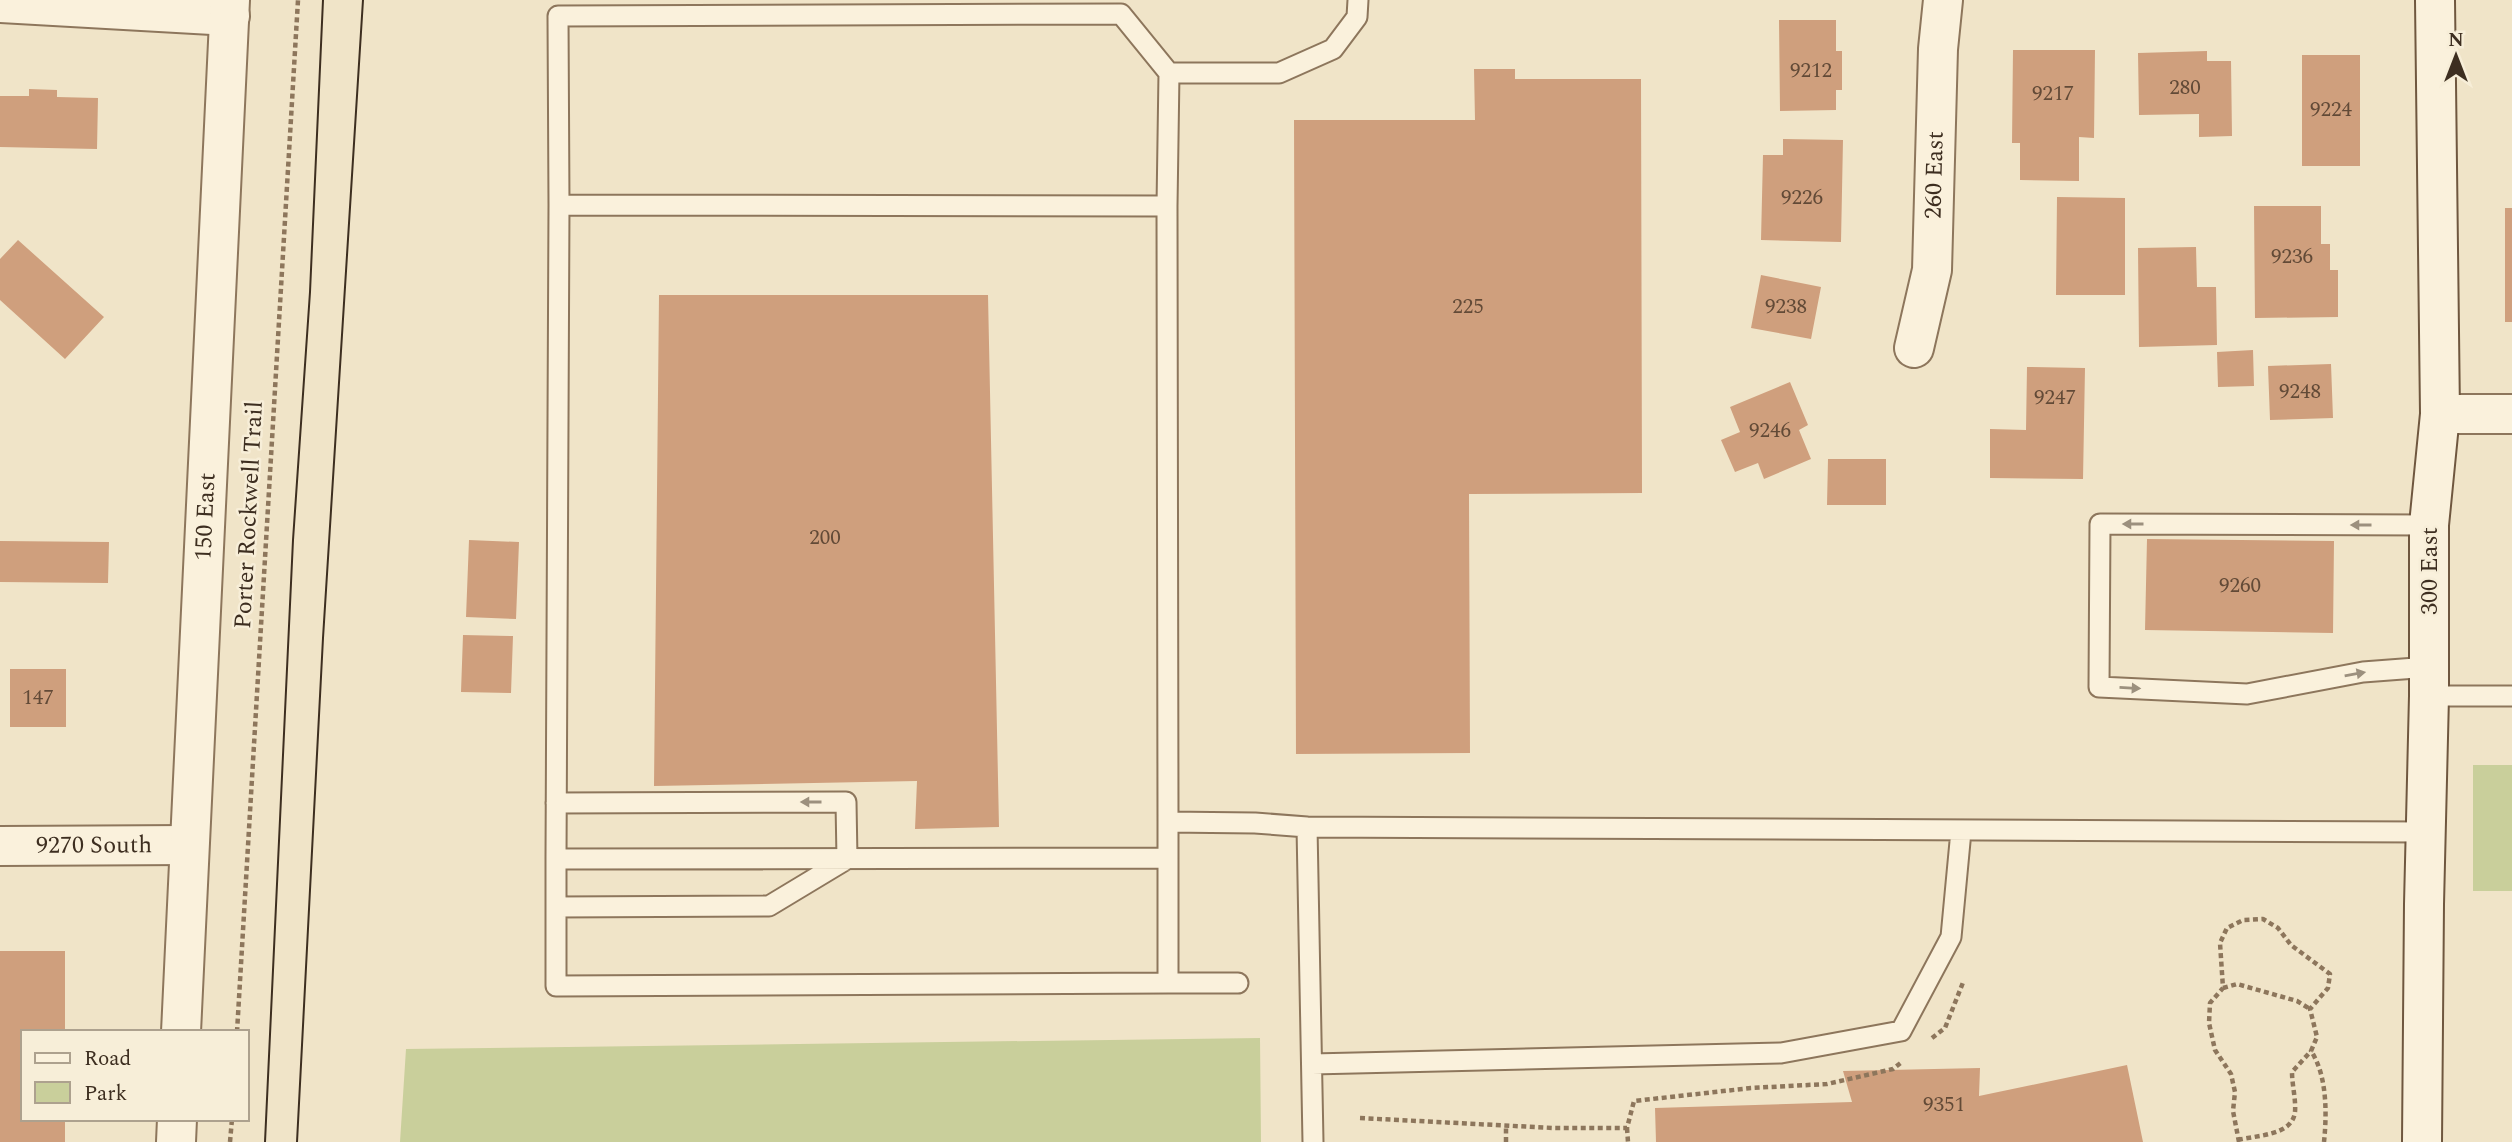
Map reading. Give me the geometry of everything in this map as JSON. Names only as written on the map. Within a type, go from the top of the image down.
[{"type":"street","name":"260 East","points":[[1914,348],[1932,270],[1938,49],[1943,0]]},
{"type":"street","name":"300 East","points":[[2422,1142],[2429,525],[2440,414],[2435,0]]},
{"type":"street","points":[[0,3],[230,8]]},
{"type":"street","name":"150 East","points":[[181,1030],[230,8]]},
{"type":"street","points":[[2440,414],[2512,414]]},
{"type":"street","name":"9270 South","points":[[0,846],[190,845]]},
{"type":"street","points":[[176,1142],[177,1121]]},
{"type":"lane","points":[[1169,73],[1279,73],[1333,49],[1357,17],[1358,0]]},
{"type":"lane","points":[[1168,983],[1169,73],[1121,14],[558,16],[556,986],[1238,983]]},
{"type":"lane","points":[[559,205],[1167,206]]},
{"type":"lane","points":[[2429,525],[2100,524],[2099,687],[2247,694],[2363,672],[2512,696]]},
{"type":"lane","points":[[556,803],[846,802],[848,859]]},
{"type":"lane","points":[[1168,822],[1255,823],[1307,827],[2425,832]]},
{"type":"lane","points":[[1307,827],[1314,1142]]},
{"type":"lane","points":[[1312,1064],[1782,1053],[1901,1031],[1951,937],[1961,831]]},
{"type":"lane","points":[[556,859],[1168,858]]},
{"type":"lane","points":[[556,907],[769,906],[848,859]]},
{"type":"path","name":"Porter Rockwell Trail","points":[[237,1030],[298,0]]},
{"type":"path","points":[[2223,988],[2220,943],[2227,928],[2244,920],[2263,919],[2278,928],[2291,945],[2330,974],[2328,988],[2310,1009]]},
{"type":"path","points":[[2237,984],[2246,986],[2297,1001],[2310,1009],[2317,1037],[2311,1051],[2292,1072],[2295,1110],[2292,1122],[2285,1129],[2238,1141],[2233,1111],[2235,1092],[2231,1074],[2215,1050],[2209,1023],[2210,1003],[2223,988],[2237,984]]},
{"type":"path","points":[[2311,1051],[2323,1078],[2325,1142]]},
{"type":"path","points":[[230,1142],[232,1121]]},
{"type":"path","points":[[1506,1126],[1506,1142]]},
{"type":"path","points":[[1628,1128],[1628,1142]]},
{"type":"green space","points":[[2473,765],[2512,765],[2512,891],[2473,891]]},
{"type":"green space","points":[[1260,1038],[1261,1142],[400,1142],[406,1049]]},
{"type":"building","points":[[1779,20],[1836,20],[1836,51],[1842,51],[1842,90],[1836,90],[1836,110],[1780,111]]},
{"type":"building","points":[[2013,50],[2095,50],[2094,138],[2079,137],[2079,181],[2020,180],[2020,143],[2012,143]]},
{"type":"building","points":[[2207,51],[2207,61],[2231,61],[2232,136],[2199,137],[2199,114],[2139,115],[2138,53]]},
{"type":"building","points":[[2302,55],[2360,55],[2360,166],[2302,166]]},
{"type":"building","points":[[1474,69],[1515,69],[1515,79],[1641,79],[1642,493],[1469,494],[1470,753],[1296,754],[1294,120],[1475,120]]},
{"type":"building","points":[[29,89],[57,90],[57,97],[98,98],[97,149],[0,147],[0,96],[29,96]]},
{"type":"building","points":[[1783,139],[1843,140],[1841,242],[1761,240],[1763,155],[1783,155]]},
{"type":"building","points":[[2057,197],[2125,198],[2125,295],[2056,295]]},
{"type":"building","points":[[2254,206],[2321,206],[2321,244],[2330,244],[2330,270],[2338,270],[2338,317],[2255,318]]},
{"type":"building","points":[[2505,208],[2512,208],[2512,322],[2505,322]]},
{"type":"building","points":[[18,240],[104,317],[65,359],[0,300],[0,259]]},
{"type":"building","points":[[2196,247],[2197,287],[2216,287],[2217,345],[2139,347],[2138,248]]},
{"type":"building","points":[[1761,275],[1821,287],[1811,339],[1751,328]]},
{"type":"building","points":[[659,295],[988,295],[999,827],[915,829],[917,781],[654,786]]},
{"type":"building","points":[[2253,350],[2254,386],[2218,387],[2217,352]]},
{"type":"building","points":[[2331,364],[2333,418],[2270,420],[2268,366]]},
{"type":"building","points":[[2027,367],[2085,368],[2083,479],[1990,478],[1990,429],[2026,430]]},
{"type":"building","points":[[1790,382],[1808,425],[1799,430],[1811,459],[1764,479],[1758,463],[1735,472],[1721,440],[1740,432],[1730,407]]},
{"type":"building","points":[[1828,459],[1886,459],[1886,505],[1827,505]]},
{"type":"building","points":[[2147,539],[2334,541],[2333,633],[2145,630]]},
{"type":"building","points":[[469,540],[519,542],[516,619],[466,617]]},
{"type":"building","points":[[0,541],[109,542],[108,583],[0,582]]},
{"type":"building","points":[[463,635],[513,636],[511,693],[461,692]]},
{"type":"building","points":[[10,669],[66,669],[66,727],[10,727]]},
{"type":"building","points":[[0,951],[65,951],[65,1030],[21,1030],[21,1121],[65,1121],[65,1142],[0,1142]]},
{"type":"building","points":[[2127,1065],[2143,1142],[1656,1142],[1655,1108],[1852,1102],[1843,1071],[1980,1068],[1979,1096]]},
{"type":"tram line","points":[[265,1142],[293,540],[310,292],[323,0]]},
{"type":"tram line","points":[[297,1142],[323,638],[363,0]]}]
